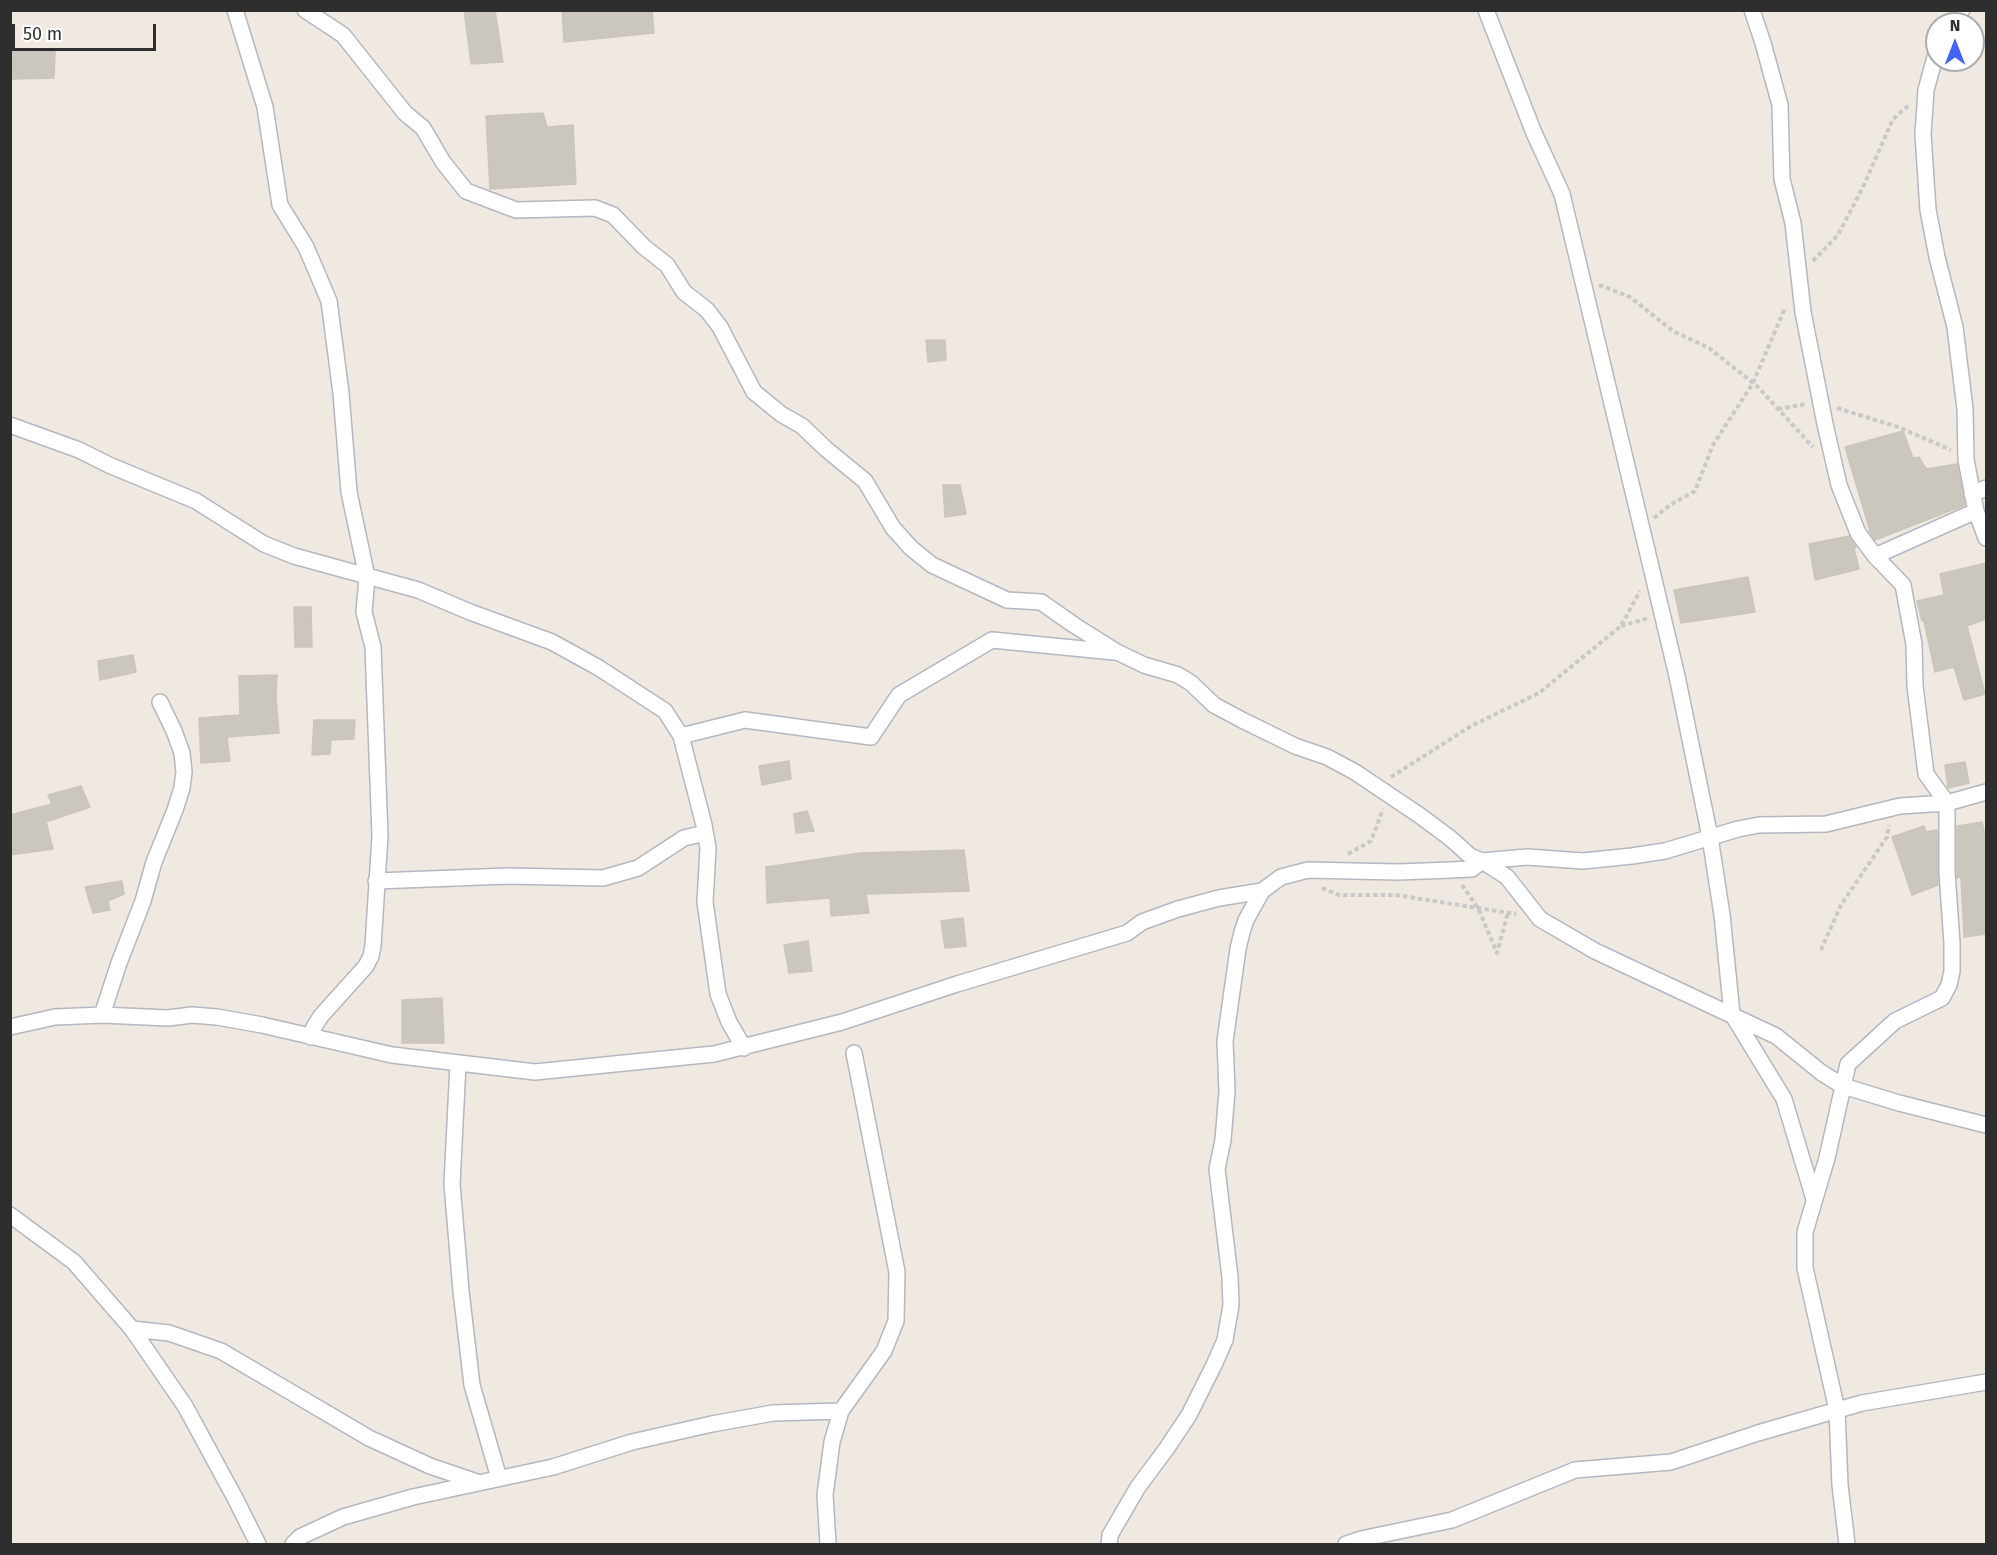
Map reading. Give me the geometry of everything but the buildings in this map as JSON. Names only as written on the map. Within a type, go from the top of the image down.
[{"type":"street","points":[[235,10],[265,107],[280,205],[306,247],[329,301],[341,393],[349,492],[367,577],[364,612],[373,647],[380,836],[371,956],[359,975],[321,1016],[311,1037]]},
{"type":"street","points":[[304,10],[343,35],[405,113],[423,128],[443,162],[466,191],[516,210],[595,208],[613,215],[644,247],[668,265],[684,292],[707,310],[720,327],[754,392],[781,414],[802,426],[864,482],[893,528],[911,548],[932,565],[1007,600],[1041,602],[1117,652],[1144,665],[1178,675],[1191,683],[1214,705],[1296,746],[1327,757],[1355,772],[1435,826],[1470,856],[1507,877],[1540,919],[1595,951],[1776,1036],[1822,1073],[1843,1086],[1986,1125]]},
{"type":"street","points":[[1486,10],[1534,133],[1562,194],[1652,568],[1710,837],[1722,915],[1732,1014],[1785,1099],[1814,1199]]},
{"type":"street","points":[[1752,10],[1780,105],[1782,178],[1793,223],[1803,312],[1834,465],[1839,485],[1858,533],[1875,556],[1903,585],[1914,644],[1915,686],[1926,774],[1947,803],[1947,873],[1952,960],[1949,985],[1942,998],[1895,1021],[1848,1064],[1827,1158],[1805,1232],[1805,1268],[1837,1410],[1840,1485],[1846,1545]]},
{"type":"street","points":[[1931,72],[1926,90],[1923,134],[1928,210],[1955,327],[1965,410],[1966,455],[1979,491],[1976,511],[1986,538]]},
{"type":"street","points":[[10,425],[79,450],[108,465],[195,501],[264,544],[294,556],[418,590],[552,642],[599,668],[665,711],[681,736],[708,848],[705,902],[718,994],[729,1022],[744,1048]]},
{"type":"street","points":[[1875,556],[1976,511]]},
{"type":"street","points":[[681,736],[745,720],[870,737],[899,695],[992,640],[1117,652]]},
{"type":"street","points":[[102,1015],[143,901],[154,862],[182,788],[184,772],[182,753],[160,702]]},
{"type":"street","points":[[1109,1545],[1110,1535],[1138,1487],[1189,1415],[1225,1340],[1231,1305],[1230,1277],[1217,1169],[1223,1140],[1227,1091],[1225,1041],[1242,932],[1262,891],[1281,877],[1308,870],[1398,872],[1451,870],[1472,869],[1482,861],[1527,857],[1583,861],[1632,856],[1665,851],[1759,825],[1826,824],[1893,808],[1947,803],[1986,792]]},
{"type":"street","points":[[376,880],[508,876],[603,878],[638,868],[684,838],[705,833]]},
{"type":"street","points":[[10,1027],[55,1017],[102,1015],[127,1018],[168,1018],[192,1015],[217,1017],[392,1055],[535,1072],[704,1056],[744,1048],[842,1022],[957,984],[1100,942],[1127,933],[1142,922],[1178,909],[1219,898],[1262,891]]},
{"type":"street","points":[[828,1545],[825,1495],[832,1442],[841,1411],[884,1351],[896,1321],[897,1272],[854,1053]]},
{"type":"street","points":[[458,1064],[452,1184],[461,1291],[472,1385],[500,1478]]},
{"type":"street","points":[[10,1215],[74,1262],[132,1329],[185,1406],[258,1545]]},
{"type":"street","points":[[132,1329],[169,1333],[221,1351],[369,1438],[430,1466],[478,1483]]},
{"type":"street","points":[[1346,1545],[1361,1539],[1452,1520],[1569,1472],[1671,1462],[1758,1433],[1871,1401],[1986,1382]]},
{"type":"street","points":[[293,1545],[300,1537],[343,1516],[413,1497],[553,1467],[632,1442],[773,1413],[841,1411]]},
{"type":"path","points":[[1582,278],[1630,297],[1672,331],[1709,348],[1757,386],[1810,444],[1834,465]]},
{"type":"path","points":[[1778,409],[1801,404],[1821,404],[1898,427],[1966,455]]},
{"type":"path","points":[[1621,626],[1652,568]]},
{"type":"path","points":[[1341,858],[1371,842],[1383,808],[1377,786],[1471,726],[1539,693],[1621,626],[1662,613]]},
{"type":"path","points":[[1821,950],[1841,905],[1887,837],[1893,808]]},
{"type":"path","points":[[1451,870],[1478,908],[1497,952],[1515,887]]},
{"type":"path","points":[[1319,887],[1339,895],[1396,895],[1540,919]]}]
